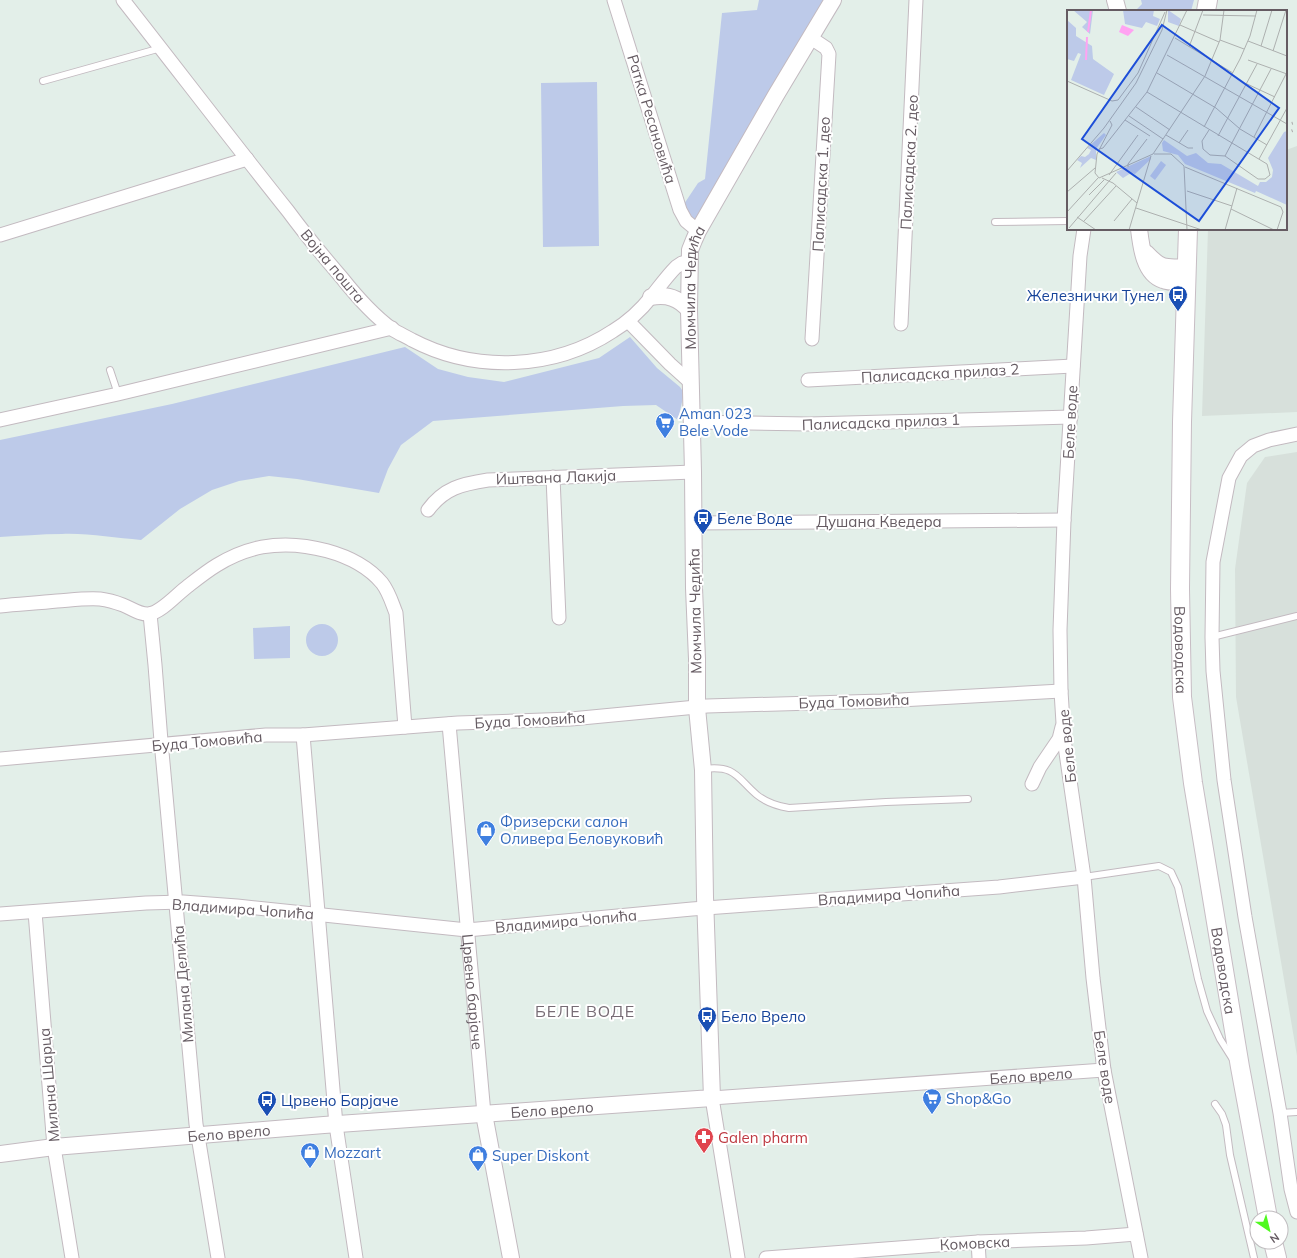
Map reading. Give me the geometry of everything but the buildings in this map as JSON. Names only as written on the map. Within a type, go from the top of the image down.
[{"type":"main road","points":[[1206,10],[1208,0]]},
{"type":"main road","name":"Водоводска","points":[[1188,230],[1182,422],[1180,581],[1182,697],[1193,783],[1240,1067],[1267,1210]]},
{"type":"street","name":"Војна пошта","points":[[123,0],[323,256],[359,298],[372,312],[392,328],[425,347],[451,355],[488,363],[523,362],[556,357],[585,346],[612,332],[628,321],[651,298],[676,267],[682,263],[690,261]]},
{"type":"street","name":"Ратка Ресановића","points":[[614,0],[680,210],[684,219],[698,231]]},
{"type":"street","name":"Момчила Чедића","points":[[738,1258],[712,1098],[705,908],[703,770],[697,708],[690,382],[690,261],[692,245],[698,231],[776,95],[833,0]]},
{"type":"street","name":"Палисадска 2. део","points":[[901,324],[916,0]]},
{"type":"street","points":[[1115,0],[1118,10]]},
{"type":"street","name":"Палисадска 1. део","points":[[811,38],[826,48],[829,54],[812,339]]},
{"type":"street","points":[[0,235],[247,159]]},
{"type":"street","name":"Беле воде","points":[[1084,230],[1080,256],[1064,520],[1060,630],[1061,691],[1063,724],[1084,877],[1093,978],[1104,1070],[1141,1258]]},
{"type":"street","points":[[1139,230],[1143,251],[1150,271],[1158,278],[1167,282],[1186,275]]},
{"type":"street","points":[[651,298],[665,296],[672,298],[689,310]]},
{"type":"street","points":[[628,321],[690,382]]},
{"type":"street","points":[[0,420],[118,394],[392,328]]},
{"type":"street","name":"Палисадска прилаз 2","points":[[808,380],[1073,366]]},
{"type":"street","name":"Палисадска прилаз 1","points":[[691,422],[823,424],[1071,417]]},
{"type":"street","name":"Водоводска","points":[[1297,434],[1259,443],[1247,450],[1241,456],[1229,478],[1213,562],[1212,637],[1213,671],[1224,780],[1245,917],[1280,1113],[1291,1189],[1297,1212]]},
{"type":"street","name":"Иштвана Лакија","points":[[428,510],[448,490],[466,483],[488,480],[693,472]]},
{"type":"street","points":[[553,478],[559,618]]},
{"type":"street","name":"Душана Кведера","points":[[693,523],[1064,520]]},
{"type":"street","points":[[0,606],[81,599],[99,599],[114,602],[141,613],[150,614],[164,606],[218,564],[237,555],[261,547],[278,545],[294,545],[326,550],[366,568],[382,584],[391,599],[396,613],[405,727]]},
{"type":"street","name":"Милана Делића","points":[[150,614],[197,1135],[218,1258]]},
{"type":"street","name":"Буда Томовића","points":[[0,759],[266,736],[303,735],[449,724],[571,719],[707,706],[898,700],[1061,691]]},
{"type":"street","name":"Црвено барјаче","points":[[449,724],[484,1114],[511,1258]]},
{"type":"street","points":[[1032,784],[1040,767],[1059,739],[1063,724]]},
{"type":"street","points":[[303,735],[336,1125],[356,1258]]},
{"type":"street","name":"Владимира Чопића","points":[[0,914],[176,902],[238,906],[467,930],[705,908],[999,887],[1084,877]]},
{"type":"street","name":"Милана Шарца","points":[[35,912],[54,1147],[72,1258]]},
{"type":"street","name":"Бело врело","points":[[0,1154],[54,1147],[197,1135],[1104,1070]]},
{"type":"street","name":"Комовска","points":[[766,1258],[978,1242],[1086,1238],[1136,1234]]},
{"type":"street","points":[[978,1242],[979,1258]]},
{"type":"lane","points":[[43,82],[161,48]]},
{"type":"lane","points":[[995,222],[1067,221]]},
{"type":"lane","points":[[110,370],[118,394]]},
{"type":"lane","points":[[1212,637],[1297,616]]},
{"type":"lane","points":[[703,770],[715,768],[734,773],[762,798],[780,807],[789,808],[968,799]]},
{"type":"lane","name":"Водоводска","points":[[1084,877],[1159,866],[1171,872],[1178,887],[1198,979],[1207,1011],[1230,1056],[1240,1067]]},
{"type":"lane","points":[[1214,1104],[1222,1114],[1226,1125],[1231,1161],[1254,1258]]},
{"type":"lane","points":[[1280,1113],[1297,1112]]},
{"type":"shaded area","points":[[759,0],[833,0],[698,231],[680,210],[698,183],[705,179],[722,13],[757,10]]},
{"type":"shaded area","points":[[1141,0],[1194,0],[1191,10],[1136,10],[1142,4]]},
{"type":"shaded area","points":[[597,82],[599,246],[543,247],[541,83]]},
{"type":"shaded area","points":[[1297,146],[1297,412],[1202,416],[1208,230],[1287,230],[1287,150]]},
{"type":"shaded area","points":[[630,337],[657,368],[680,387],[684,393],[678,420],[656,405],[623,406],[433,421],[401,445],[388,469],[379,493],[297,479],[269,476],[239,481],[212,490],[180,509],[141,540],[72,534],[0,537],[0,440],[172,404],[405,347],[438,369],[468,377],[504,382],[599,358]]},
{"type":"shaded area","points":[[1297,452],[1297,1056],[1236,697],[1235,569],[1247,483],[1265,457]]},
{"type":"shaded area","points":[[322,624],[331,627],[335,631],[338,640],[335,649],[331,653],[322,656],[313,653],[309,649],[306,640],[309,631],[313,627]]},
{"type":"shaded area","points":[[290,626],[290,658],[254,659],[253,628]]},
{"type":"railway","points":[[1287,125],[1297,122]]},
{"type":"railway","points":[[1287,133],[1297,129]]},
{"type":"place","name":"Железнички Тунел","points":[[1178,312]]},
{"type":"place","name":"Aman 023 Bele Vode","points":[[665,439]]},
{"type":"place","name":"Беле Воде","points":[[703,535]]},
{"type":"place","name":"Фризерски салон Оливера Беловуковић","points":[[486,847]]},
{"type":"place","name":"Бело Врело","points":[[707,1033]]},
{"type":"place","name":"Shop&Go","points":[[932,1115]]},
{"type":"place","name":"Црвено Барјаче","points":[[267,1117]]},
{"type":"place","name":"Galen pharm","points":[[704,1154]]},
{"type":"place","name":"Mozzart","points":[[310,1169]]},
{"type":"place","name":"Super Diskont","points":[[478,1172]]},
{"type":"district","name":"БЕЛЕ ВОДЕ","points":[[585,1011]]}]
